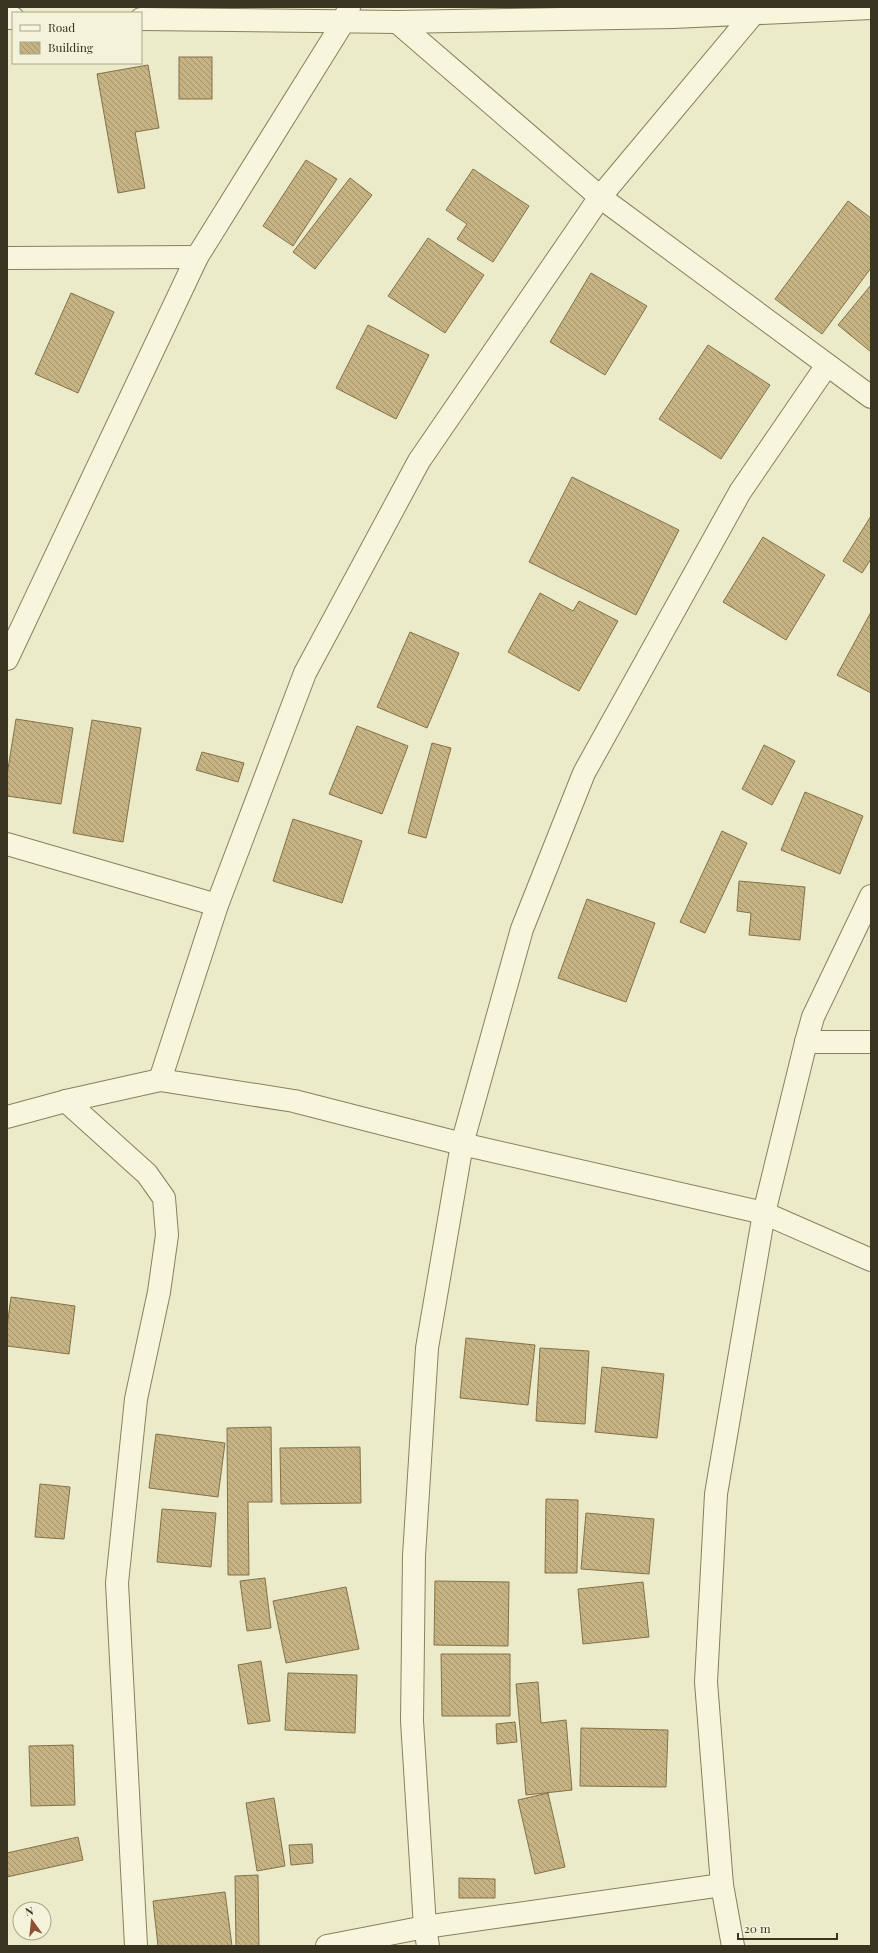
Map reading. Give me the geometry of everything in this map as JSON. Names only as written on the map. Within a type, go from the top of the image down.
[{"type":"street","points":[[142,19],[347,14],[397,22],[756,10],[871,8]]},
{"type":"street","points":[[160,1080],[217,905],[305,674],[415,468],[600,197],[756,10]]},
{"type":"street","points":[[7,659],[197,257],[347,14]]},
{"type":"street","points":[[397,22],[600,197],[871,397]]},
{"type":"street","points":[[7,258],[197,257]]},
{"type":"street","points":[[426,1936],[412,1721],[414,1556],[427,1348],[462,1144],[522,929],[584,773],[740,492],[827,366]]},
{"type":"street","points":[[7,844],[217,905]]},
{"type":"street","points":[[733,1946],[722,1885],[706,1682],[715,1502],[764,1213],[806,1042],[813,1017],[871,896]]},
{"type":"street","points":[[806,1042],[871,1042]]},
{"type":"street","points":[[7,1117],[66,1101],[160,1080],[294,1102],[462,1144],[764,1213],[871,1260]]},
{"type":"street","points":[[66,1101],[147,1174],[164,1198],[167,1235],[159,1292],[136,1399],[117,1583],[136,1946]]},
{"type":"street","points":[[327,1946],[426,1936],[722,1885]]},
{"type":"building","points":[[179,57],[212,57],[212,99],[179,99]]},
{"type":"building","points":[[148,65],[159,128],[135,132],[145,188],[118,193],[97,74]]},
{"type":"building","points":[[306,160],[337,179],[293,246],[263,226]]},
{"type":"building","points":[[473,169],[529,206],[493,262],[457,239],[467,224],[446,210]]},
{"type":"building","points":[[350,178],[372,195],[315,269],[293,252]]},
{"type":"building","points":[[848,201],[871,218],[871,268],[822,334],[775,299]]},
{"type":"building","points":[[428,238],[484,275],[445,333],[388,296]]},
{"type":"building","points":[[591,273],[647,306],[605,375],[550,342]]},
{"type":"building","points":[[871,285],[871,352],[838,325]]},
{"type":"building","points":[[71,293],[114,312],[78,393],[35,374]]},
{"type":"building","points":[[368,325],[429,355],[396,419],[336,388]]},
{"type":"building","points":[[708,345],[770,385],[721,459],[659,419]]},
{"type":"building","points":[[572,477],[679,530],[636,615],[529,562]]},
{"type":"building","points":[[871,516],[871,559],[862,573],[843,561]]},
{"type":"building","points":[[763,537],[825,575],[786,640],[723,602]]},
{"type":"building","points":[[540,593],[573,611],[579,601],[618,621],[579,691],[508,652]]},
{"type":"building","points":[[871,612],[871,693],[837,675]]},
{"type":"building","points":[[410,632],[459,653],[427,728],[377,707]]},
{"type":"building","points":[[16,719],[73,728],[61,804],[7,796],[7,775]]},
{"type":"building","points":[[92,720],[141,728],[123,842],[73,833]]},
{"type":"building","points":[[357,726],[408,746],[382,814],[329,794]]},
{"type":"building","points":[[432,743],[451,748],[426,838],[408,833]]},
{"type":"building","points":[[764,745],[795,761],[772,805],[742,789]]},
{"type":"building","points":[[202,752],[244,763],[238,782],[196,770]]},
{"type":"building","points":[[805,792],[863,816],[840,874],[781,850]]},
{"type":"building","points":[[293,819],[362,841],[342,903],[273,881]]},
{"type":"building","points":[[722,831],[747,843],[705,933],[680,922]]},
{"type":"building","points":[[739,881],[805,887],[800,940],[749,935],[751,913],[737,911]]},
{"type":"building","points":[[587,899],[655,923],[626,1002],[558,978]]},
{"type":"building","points":[[11,1297],[75,1306],[69,1354],[7,1346],[7,1327]]},
{"type":"building","points":[[466,1338],[535,1345],[528,1405],[460,1398]]},
{"type":"building","points":[[540,1348],[589,1351],[585,1424],[536,1421]]},
{"type":"building","points":[[602,1367],[664,1374],[657,1438],[595,1432]]},
{"type":"building","points":[[271,1427],[272,1502],[248,1502],[249,1575],[228,1575],[227,1428]]},
{"type":"building","points":[[156,1434],[225,1443],[218,1497],[149,1488]]},
{"type":"building","points":[[360,1447],[361,1503],[281,1504],[280,1448]]},
{"type":"building","points":[[40,1484],[70,1487],[64,1539],[35,1537]]},
{"type":"building","points":[[546,1499],[578,1500],[577,1573],[545,1573]]},
{"type":"building","points":[[162,1509],[216,1513],[211,1567],[157,1562]]},
{"type":"building","points":[[586,1513],[654,1519],[649,1574],[581,1569]]},
{"type":"building","points":[[265,1578],[271,1628],[247,1631],[240,1581]]},
{"type":"building","points":[[435,1581],[509,1582],[508,1646],[434,1645]]},
{"type":"building","points":[[643,1582],[649,1637],[583,1644],[578,1589]]},
{"type":"building","points":[[346,1587],[359,1649],[286,1663],[273,1601]]},
{"type":"building","points":[[441,1654],[510,1654],[510,1716],[442,1716]]},
{"type":"building","points":[[261,1661],[270,1721],[248,1724],[238,1665]]},
{"type":"building","points":[[288,1673],[357,1675],[355,1733],[285,1730]]},
{"type":"building","points":[[538,1682],[541,1723],[566,1720],[572,1790],[526,1795],[516,1684]]},
{"type":"building","points":[[515,1722],[517,1742],[497,1744],[496,1724]]},
{"type":"building","points":[[581,1728],[668,1730],[666,1787],[580,1786]]},
{"type":"building","points":[[73,1745],[75,1805],[31,1806],[29,1746]]},
{"type":"building","points":[[548,1793],[565,1867],[535,1874],[518,1800]]},
{"type":"building","points":[[274,1798],[285,1866],[257,1871],[246,1803]]},
{"type":"building","points":[[78,1837],[83,1860],[7,1877],[7,1853]]},
{"type":"building","points":[[312,1844],[313,1863],[291,1865],[289,1845]]},
{"type":"building","points":[[258,1875],[259,1946],[236,1946],[235,1876]]},
{"type":"building","points":[[459,1878],[495,1879],[495,1898],[459,1898]]},
{"type":"building","points":[[225,1892],[232,1946],[158,1946],[153,1901]]}]
